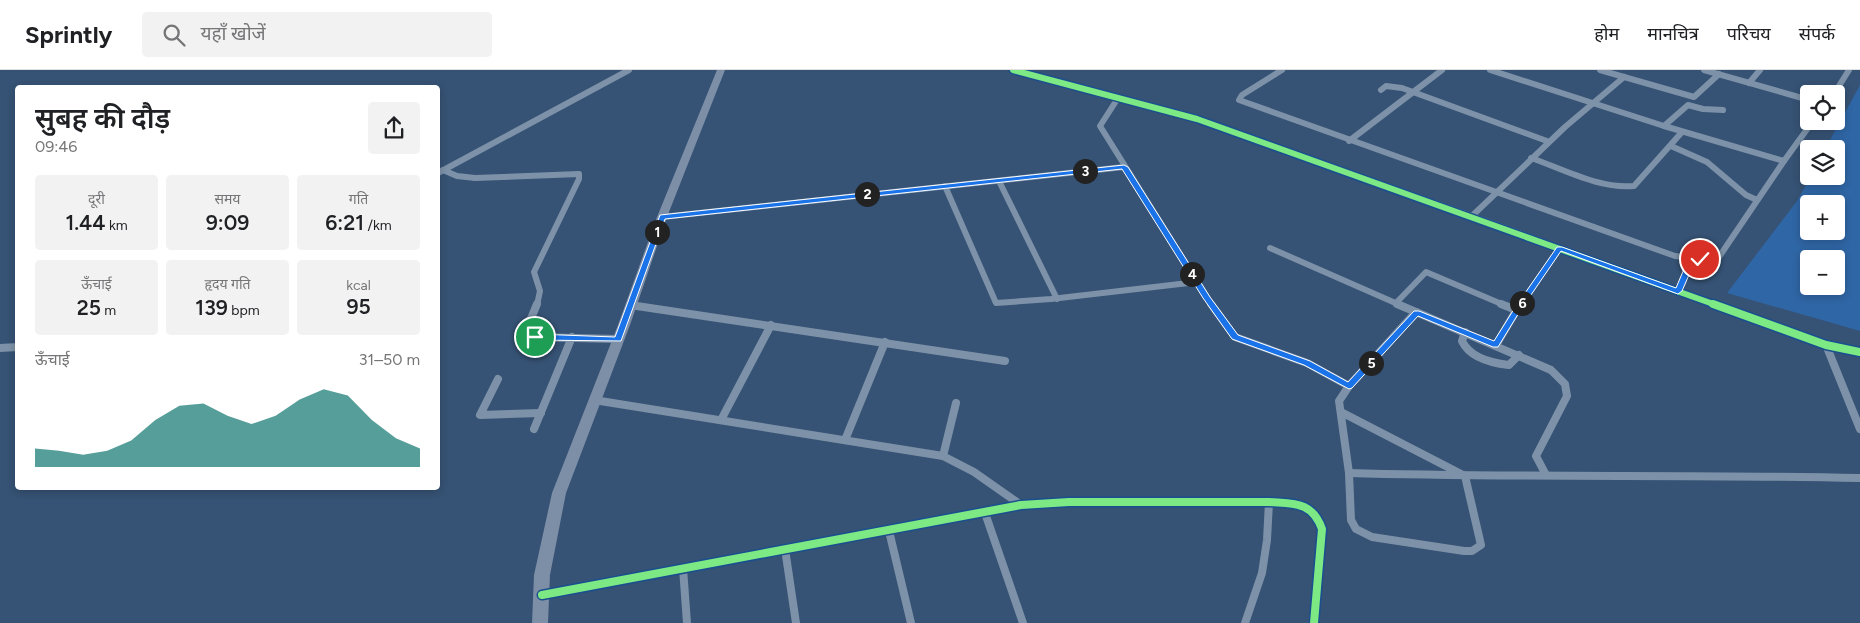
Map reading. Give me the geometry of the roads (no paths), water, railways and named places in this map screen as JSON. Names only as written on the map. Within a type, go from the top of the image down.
[{"type":"main road","points":[[540,623],[542,575],[559,493],[662,217],[721,70]]},
{"type":"street","points":[[440,171],[629,70]]},
{"type":"street","points":[[1013,70],[1197,119],[1472,216],[1826,345],[1860,352]]},
{"type":"street","points":[[1282,70],[1242,95],[1239,100],[1349,141],[1675,256],[1692,259],[1719,257],[1806,130]]},
{"type":"street","points":[[1349,141],[1442,70]]},
{"type":"street","points":[[1490,70],[1682,132],[1784,160]]},
{"type":"street","points":[[1600,70],[1694,98]]},
{"type":"street","points":[[1704,70],[1800,97]]},
{"type":"street","points":[[1749,83],[1760,70]]},
{"type":"street","points":[[1840,85],[1849,70]]},
{"type":"street","points":[[1664,126],[1719,74]]},
{"type":"street","points":[[1472,216],[1547,141],[1590,103],[1624,77]]},
{"type":"street","points":[[1381,90],[1382,87],[1389,86],[1412,92],[1547,141]]},
{"type":"street","points":[[1118,98],[1100,126],[1226,328],[1235,337],[1307,363],[1349,386]]},
{"type":"street","points":[[1688,105],[1704,109],[1723,110]]},
{"type":"street","points":[[1531,158],[1613,186],[1630,187],[1634,186],[1682,132]]},
{"type":"street","points":[[1671,146],[1707,162],[1746,195],[1757,200]]},
{"type":"street","points":[[662,217],[1124,167]]},
{"type":"street","points":[[440,171],[467,178],[579,174],[579,179],[534,272],[540,291],[525,333],[529,336],[618,339]]},
{"type":"street","points":[[999,180],[1057,299]]},
{"type":"street","points":[[945,186],[996,303],[1057,299],[1197,282]]},
{"type":"street","points":[[1270,248],[1551,370],[1565,384],[1567,396],[1536,456],[1546,475]]},
{"type":"street","points":[[1496,345],[1516,310],[1560,248]]},
{"type":"street","points":[[1678,291],[1692,259]]},
{"type":"street","points":[[1396,303],[1426,272],[1516,310]]},
{"type":"street","points":[[630,305],[1005,361]]},
{"type":"street","points":[[1341,412],[1465,476],[1481,545],[1472,551],[1372,537],[1358,532],[1351,520],[1349,473],[1339,401],[1349,386],[1416,312]]},
{"type":"street","points":[[721,420],[771,325]]},
{"type":"street","points":[[1465,332],[1462,341],[1466,350],[1476,356],[1497,364],[1509,365],[1519,355]]},
{"type":"street","points":[[534,429],[572,338]]},
{"type":"street","points":[[845,440],[885,342]]},
{"type":"street","points":[[1826,345],[1860,429]]},
{"type":"street","points":[[0,348],[15,347]]},
{"type":"street","points":[[498,379],[480,414],[541,413]]},
{"type":"street","points":[[594,400],[943,456],[962,464],[982,476],[1020,505]]},
{"type":"street","points":[[943,456],[956,403]]},
{"type":"street","points":[[1349,473],[1465,476],[1720,475],[1860,478]]},
{"type":"street","points":[[542,595],[1020,505],[1069,502],[1269,502],[1299,504],[1308,507],[1320,519],[1322,529],[1314,623]]},
{"type":"street","points":[[1245,623],[1262,573],[1267,540],[1269,502]]},
{"type":"street","points":[[985,513],[1023,623]]},
{"type":"street","points":[[889,531],[911,623]]},
{"type":"street","points":[[785,550],[796,623]]},
{"type":"street","points":[[683,568],[687,623]]}]
